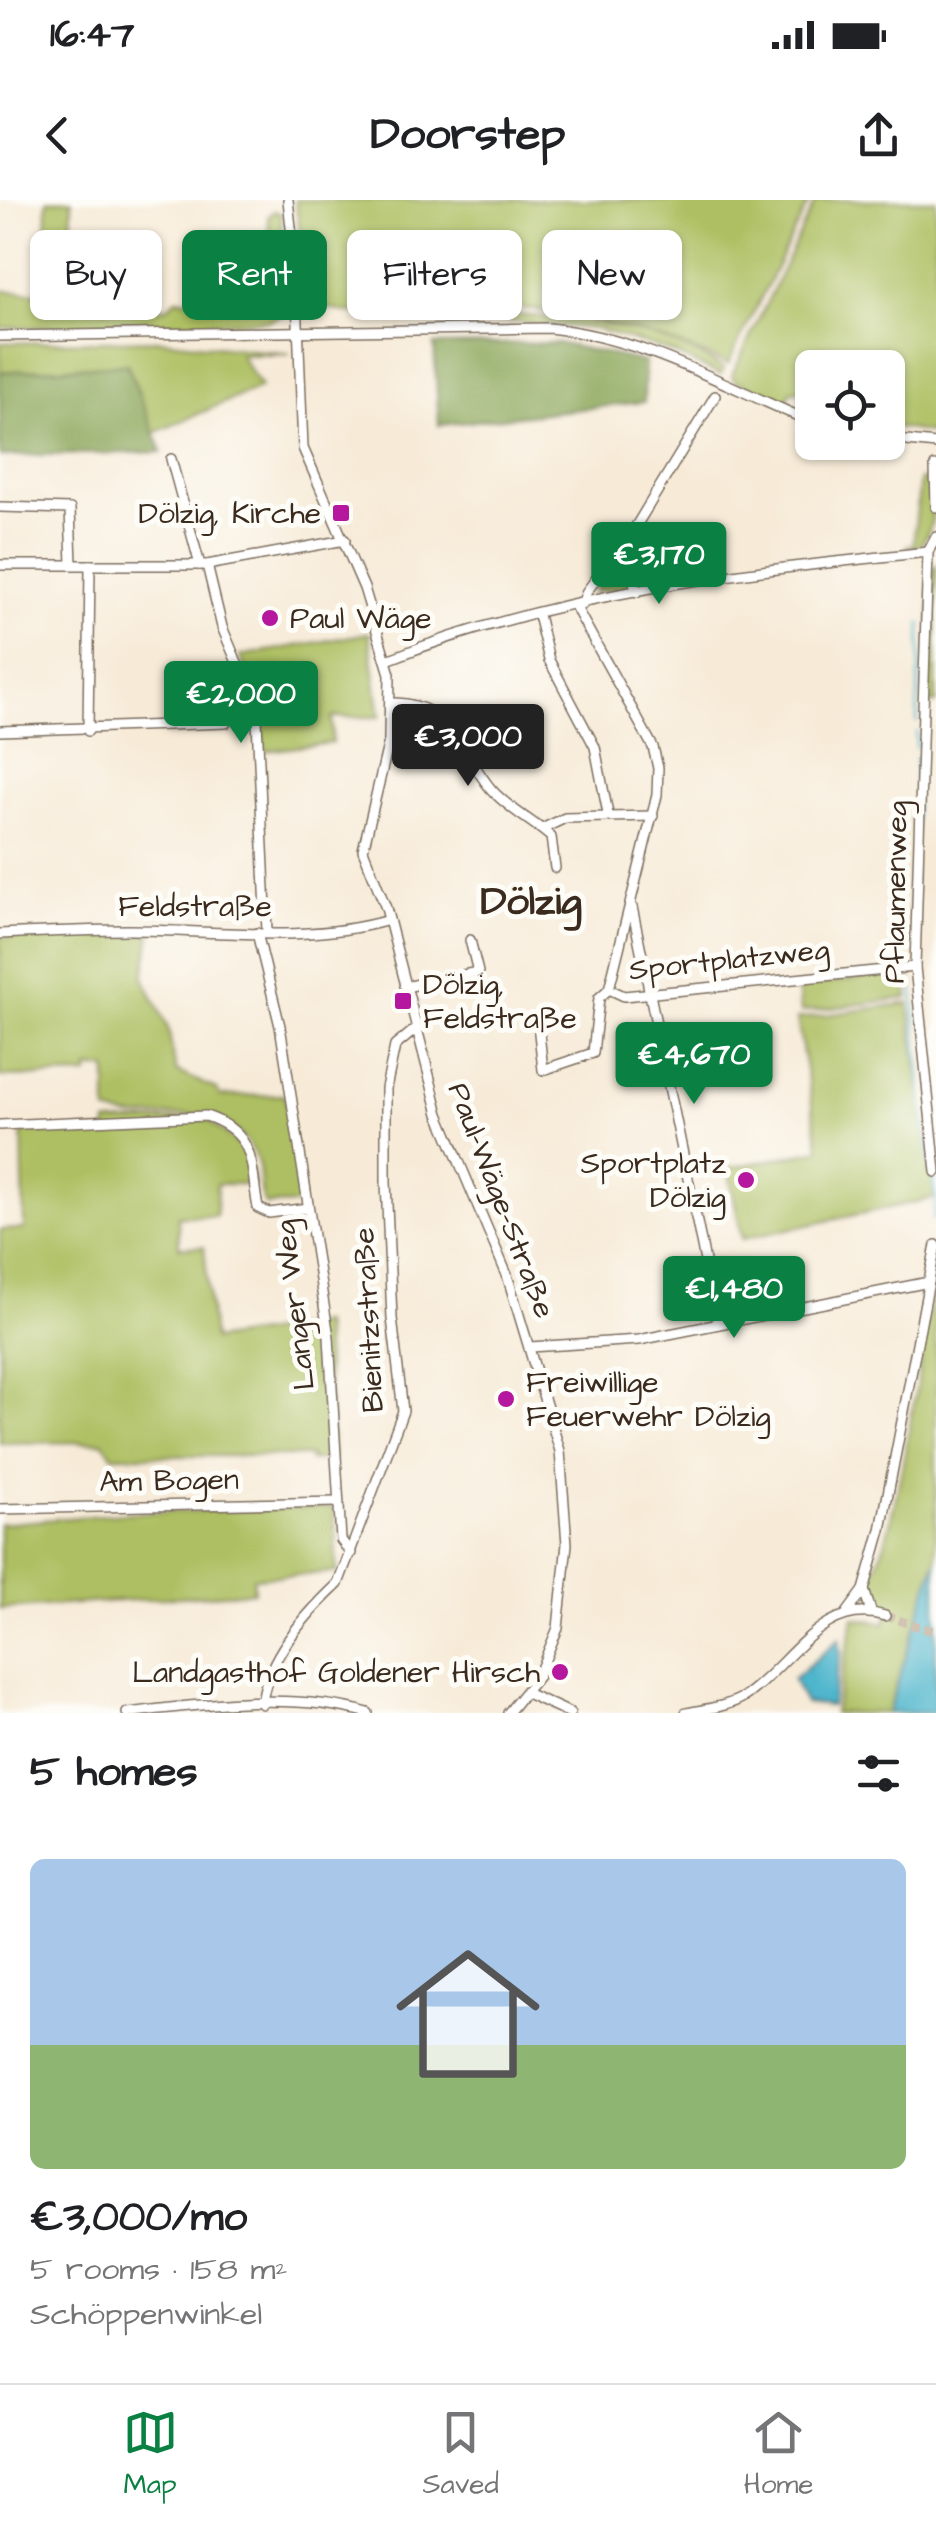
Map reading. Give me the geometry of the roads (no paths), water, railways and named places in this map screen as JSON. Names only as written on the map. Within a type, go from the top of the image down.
[{"type":"street","name":"Paul-Wäge-Straße","points":[[288,200],[299,330],[303,448],[345,540],[387,660],[392,703],[387,754],[362,844],[389,920],[438,1114],[507,1275],[560,1451],[568,1544],[558,1628],[548,1656],[526,1693],[508,1713]]},
{"type":"street","points":[[0,336],[477,326],[583,332],[668,356],[795,414]]},
{"type":"street","points":[[579,606],[622,547],[715,396]]},
{"type":"street","points":[[905,441],[936,444]]},
{"type":"street","name":"Langer Weg","points":[[171,459],[222,628],[252,698],[257,722],[262,932],[329,1337],[341,1540],[351,1553]]},
{"type":"street","points":[[935,466],[936,507]]},
{"type":"street","points":[[0,507],[70,509],[72,564]]},
{"type":"street","points":[[387,660],[445,637],[723,574],[928,552],[936,536]]},
{"type":"street","points":[[0,565],[203,565],[345,540]]},
{"type":"street","points":[[622,547],[636,592]]},
{"type":"street","name":"Pflaumenweg","points":[[928,552],[916,967],[936,1172]]},
{"type":"street","points":[[88,731],[90,564]]},
{"type":"street","points":[[539,1032],[542,1070],[593,1054],[599,998],[609,989],[632,907],[658,776],[653,747],[579,606]]},
{"type":"street","points":[[538,615],[550,660],[595,747],[608,814]]},
{"type":"street","points":[[392,703],[413,703],[429,710],[461,742],[493,792],[556,844],[555,868]]},
{"type":"street","points":[[0,731],[88,731],[226,723]]},
{"type":"street","points":[[542,830],[565,818],[608,814],[653,816]]},
{"type":"street","points":[[632,907],[718,1324]]},
{"type":"street","name":"Feldstraße","points":[[0,934],[320,931],[389,920]]},
{"type":"street","points":[[405,987],[478,972],[470,940]]},
{"type":"street","name":"Sportplatzweg","points":[[609,989],[618,996],[916,967]]},
{"type":"street","name":"Bienitzstraße","points":[[262,1704],[264,1688],[288,1644],[314,1604],[338,1584],[403,1411],[388,1257],[386,1098],[395,1046],[417,1028]]},
{"type":"street","points":[[0,1125],[200,1115],[223,1124],[252,1155],[258,1208],[268,1213],[308,1208]]},
{"type":"street","points":[[847,1613],[864,1590],[881,1530],[936,1245]]},
{"type":"street","points":[[530,1348],[639,1340],[928,1282]]},
{"type":"street","name":"Am Bogen","points":[[0,1510],[338,1502]]},
{"type":"street","points":[[864,1590],[870,1611]]},
{"type":"street","points":[[686,1713],[744,1696],[823,1624],[847,1613],[870,1611],[885,1616]]},
{"type":"street","points":[[526,1693],[570,1713]]},
{"type":"street","points":[[127,1713],[203,1704],[326,1705],[368,1713]]},
{"type":"water","points":[[936,1560],[936,1713],[888,1713]]},
{"type":"water","points":[[839,1639],[841,1655],[831,1706],[805,1703],[793,1679]]},
{"type":"waterway","points":[[917,722],[921,623]]},
{"type":"waterway","points":[[916,748],[917,732]]},
{"type":"waterway","points":[[915,781],[916,757]]},
{"type":"waterway","points":[[915,831],[916,798]]},
{"type":"waterway","points":[[913,885],[914,850]]},
{"type":"waterway","points":[[912,895],[912,916]]},
{"type":"waterway","points":[[912,981],[925,1131],[936,1200],[933,1220]]},
{"type":"tunnel","points":[[885,1616],[936,1632]]},
{"type":"place","name":"Dölzig, Kirche","points":[[341,513]]},
{"type":"place","name":"Paul Wäge","points":[[270,618]]},
{"type":"place","name":"Dölzig, Feldstraße","points":[[403,1001]]},
{"type":"place","name":"Sportplatz Dölzig","points":[[746,1180]]},
{"type":"place","name":"Freiwillige Feuerwehr Dölzig","points":[[506,1399]]},
{"type":"place","name":"Landgasthof Goldener Hirsch","points":[[560,1672]]},
{"type":"district","name":"Dölzig","points":[[531,900]]}]
